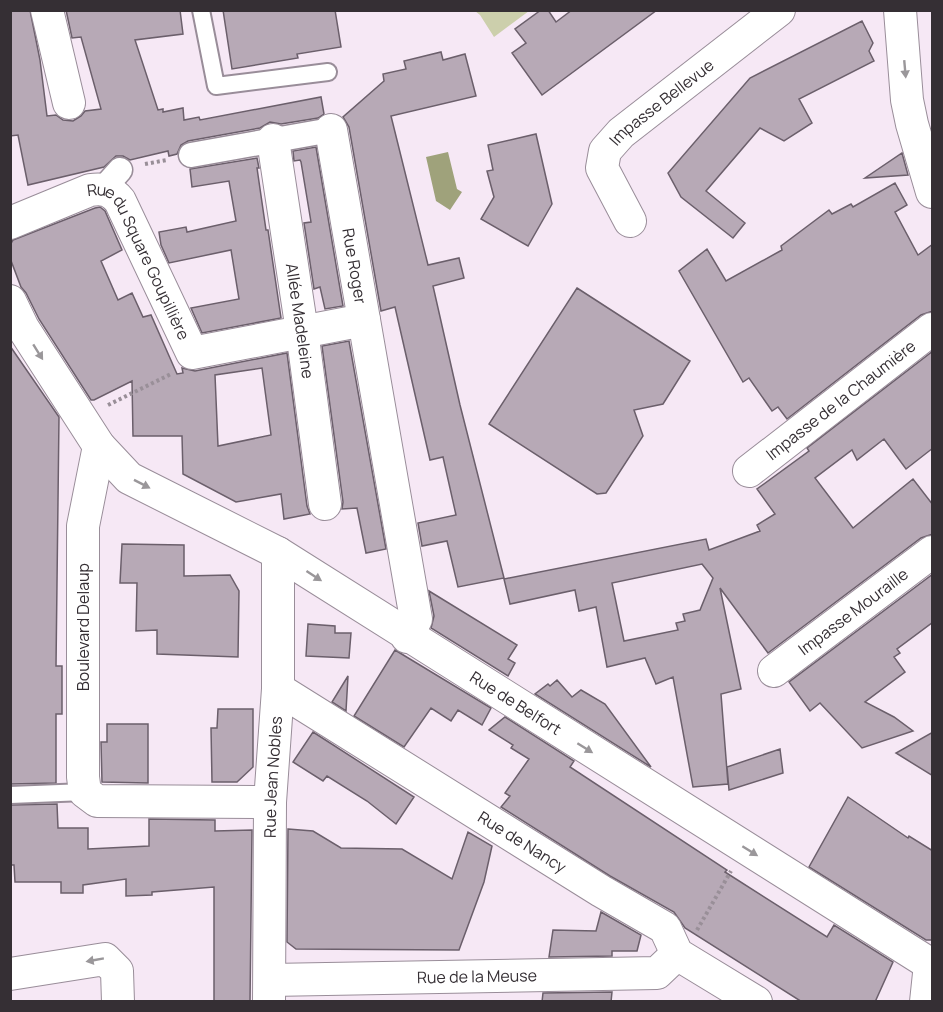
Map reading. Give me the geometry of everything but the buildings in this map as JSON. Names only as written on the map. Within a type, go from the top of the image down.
[{"type":"street","points":[[47,10],[69,103]]},
{"type":"street","name":"Impasse Bellevue","points":[[630,221],[602,168],[605,151],[621,133],[779,10]]},
{"type":"street","points":[[900,10],[907,100],[933,192]]},
{"type":"street","name":"Rue Roger","points":[[191,154],[331,130],[416,620],[408,637]]},
{"type":"street","name":"Allée Madeleine","points":[[273,140],[325,504]]},
{"type":"street","name":"Rue du Square Goupillière","points":[[10,223],[111,179],[113,193],[120,201],[192,353],[364,320]]},
{"type":"street","points":[[10,301],[23,328],[99,446]]},
{"type":"street","name":"Impasse de la Chaumière","points":[[748,471],[933,329]]},
{"type":"street","name":"Rue de Belfort","points":[[99,446],[129,478],[278,554],[931,963]]},
{"type":"street","name":"Boulevard Delaup","points":[[85,792],[83,777],[83,526],[99,446]]},
{"type":"street","name":"Impasse Mouraille","points":[[774,671],[933,552]]},
{"type":"street","name":"Rue Jean Nobles","points":[[269,991],[270,802],[278,688],[278,554]]},
{"type":"street","name":"Rue de Nancy","points":[[278,688],[601,891],[665,928],[679,955]]},
{"type":"street","points":[[85,792],[98,801],[270,802]]},
{"type":"street","points":[[679,955],[756,1002]]},
{"type":"street","name":"Rue de la Meuse","points":[[269,991],[657,973],[679,955]]},
{"type":"street","points":[[10,974],[105,958],[117,971],[118,1002]]},
{"type":"street","points":[[926,1002],[931,963]]},
{"type":"lane","points":[[201,10],[216,86],[328,72]]},
{"type":"lane","points":[[10,795],[85,792]]},
{"type":"path","points":[[111,179],[191,154]]},
{"type":"path","points":[[80,418],[175,372],[192,353]]},
{"type":"path","points":[[679,955],[745,848]]},
{"type":"shaded area","points":[[475,11],[529,11],[494,37]]},
{"type":"shaded area","points":[[448,152],[457,189],[462,192],[450,210],[436,201],[426,157]]}]
